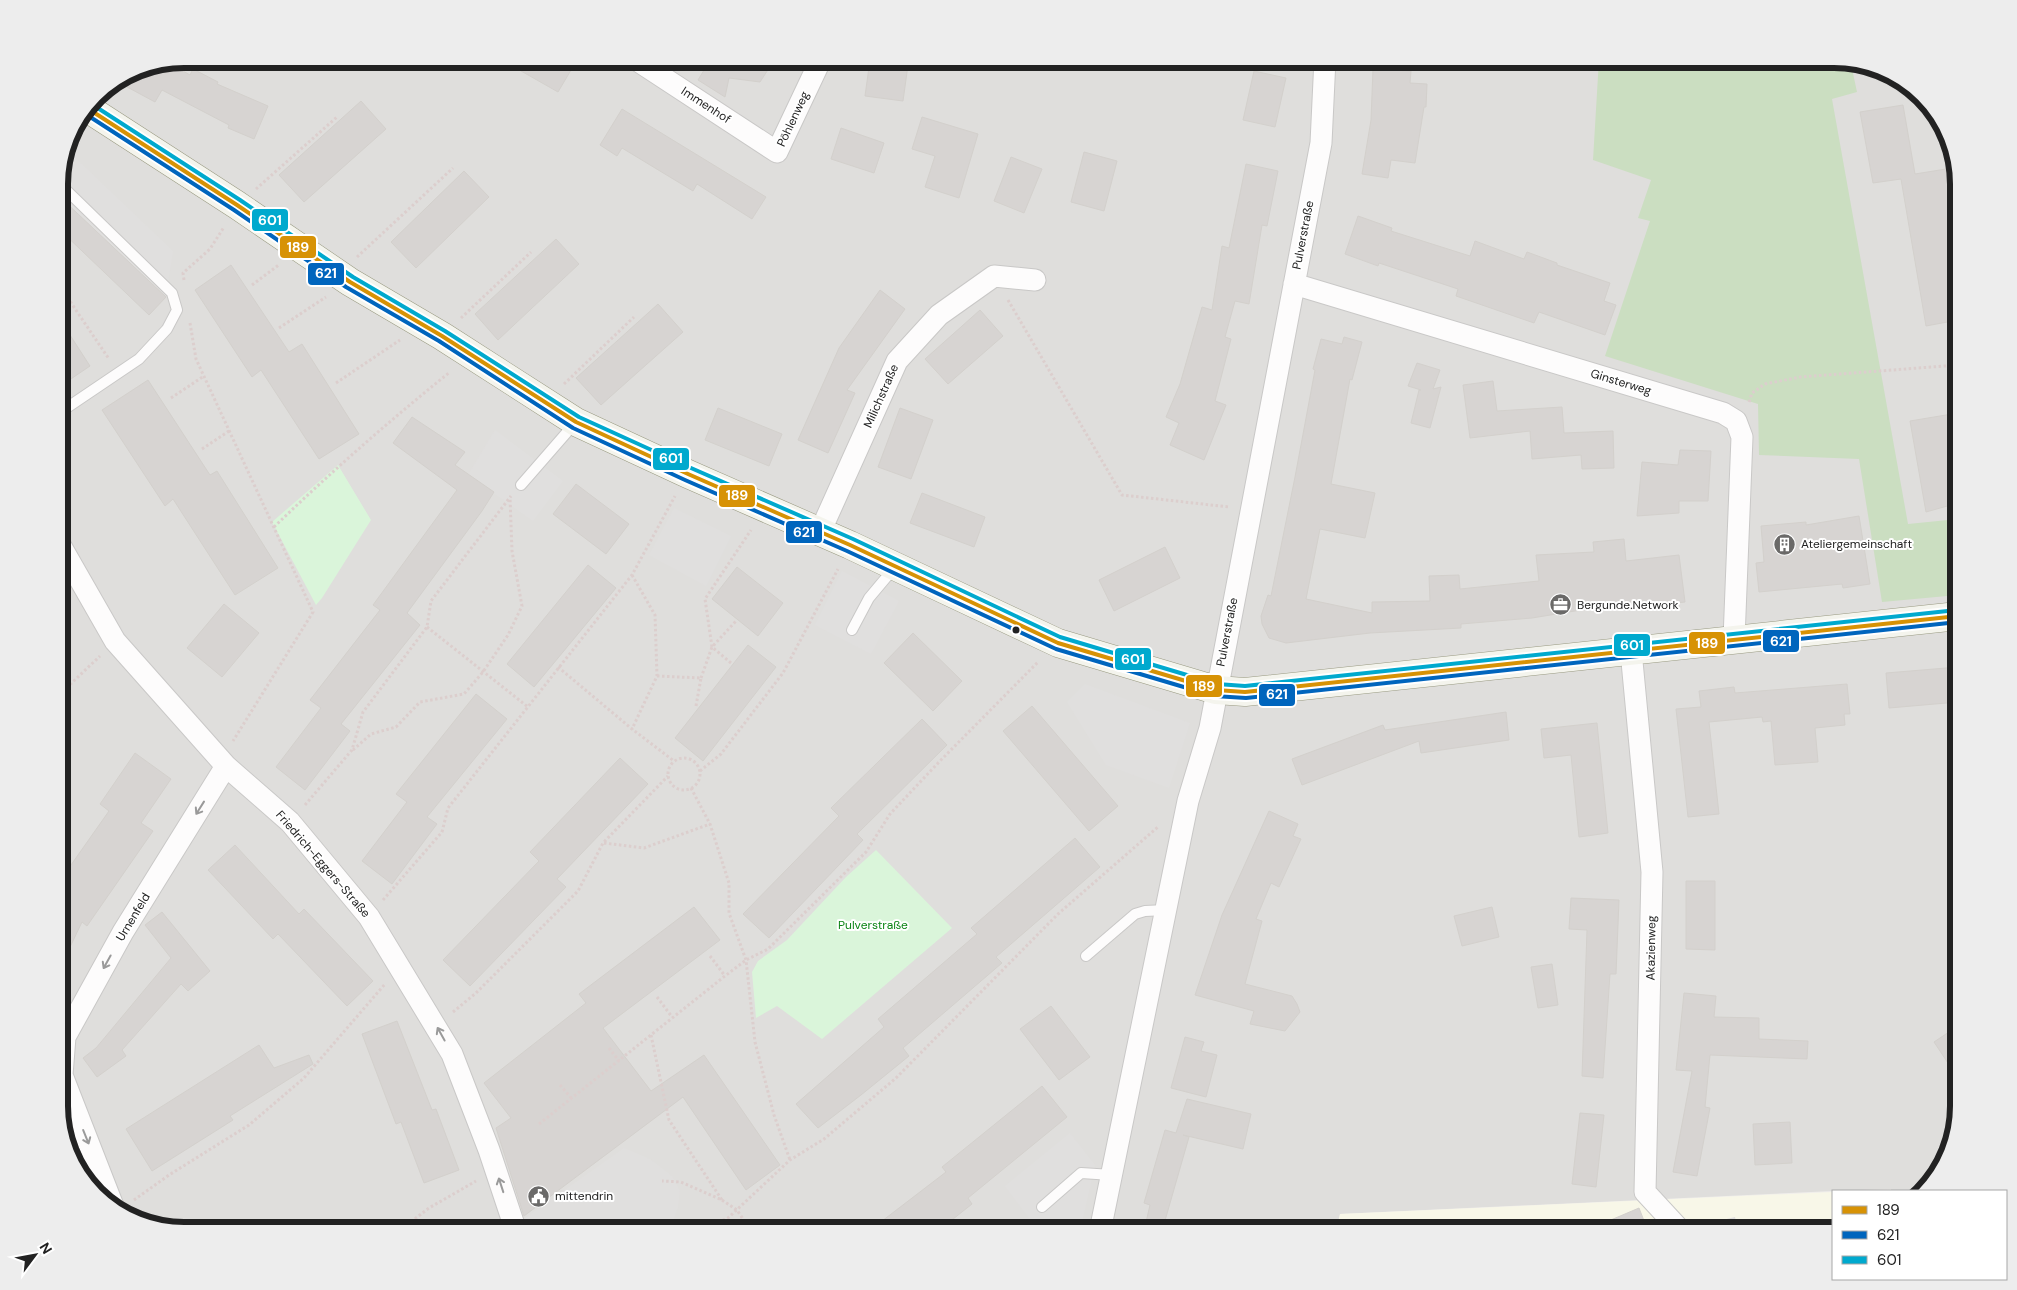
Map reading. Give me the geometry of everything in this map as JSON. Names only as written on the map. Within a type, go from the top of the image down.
[{"type":"street","name":"Immenhof","points":[[649,68],[777,152]]},
{"type":"street","name":"Pöhlenweg","points":[[777,152],[817,68]]},
{"type":"street","name":"Pulverstraße","points":[[1102,1222],[1188,801],[1210,728],[1321,143],[1325,68]]},
{"type":"street","points":[[93,112],[238,205],[344,278],[433,330],[576,422],[688,474],[850,545],[1058,643],[1216,690],[1245,692],[1950,617]]},
{"type":"street","points":[[994,276],[1035,280]]},
{"type":"street","name":"Milichstraße","points":[[820,532],[897,361],[939,315],[994,276]]},
{"type":"street","name":"Ginsterweg","points":[[1294,284],[1722,413],[1736,421],[1742,437],[1734,639]]},
{"type":"street","name":"Friedrich-Eggers-Straße","points":[[68,559],[115,641],[224,763],[290,822],[369,917],[452,1054],[464,1081],[513,1222]]},
{"type":"street","name":"Akazienweg","points":[[1631,650],[1652,872],[1645,1192],[1673,1222]]},
{"type":"street","name":"Urnenfeld","points":[[68,1026],[224,763]]},
{"type":"street","name":"Urnenfeld","points":[[68,1088],[124,1206]]},
{"type":"lane","points":[[68,193],[172,293],[177,310],[167,329],[139,359],[68,407]]},
{"type":"lane","points":[[521,485],[576,422]]},
{"type":"lane","points":[[852,630],[869,598],[896,567]]},
{"type":"lane","points":[[1086,956],[1135,914],[1145,911],[1166,910]]},
{"type":"lane","points":[[1042,1207],[1081,1173],[1112,1175]]},
{"type":"path","points":[[184,283],[183,273],[210,249],[238,205],[337,118]]},
{"type":"path","points":[[279,328],[344,278],[453,168]]},
{"type":"path","points":[[252,285],[300,248]]},
{"type":"path","points":[[336,383],[433,330],[531,252]]},
{"type":"path","points":[[994,276],[1122,495],[1251,509]]},
{"type":"path","points":[[68,298],[118,373]]},
{"type":"path","points":[[546,402],[634,317]]},
{"type":"path","points":[[190,321],[196,359],[313,612],[224,763]]},
{"type":"path","points":[[274,527],[334,469],[373,435],[472,355]]},
{"type":"path","points":[[1765,384],[1800,377],[1950,366]]},
{"type":"path","points":[[171,398],[204,376]]},
{"type":"path","points":[[202,449],[229,431]]},
{"type":"path","points":[[369,917],[442,832],[448,808],[632,575],[688,474]]},
{"type":"path","points":[[290,822],[352,750],[371,734],[396,727],[420,702],[464,694],[483,672],[508,635],[522,606],[512,551],[510,496],[431,601],[427,627],[363,712],[352,750]]},
{"type":"path","points":[[731,663],[712,647],[705,599],[766,508]]},
{"type":"path","points":[[700,771],[721,754],[783,674],[850,545]]},
{"type":"path","points":[[632,575],[655,615],[657,676],[632,730]]},
{"type":"path","points":[[696,706],[702,678],[712,647],[736,621]]},
{"type":"path","points":[[427,627],[528,707]]},
{"type":"path","points":[[68,686],[115,641]]},
{"type":"path","points":[[539,1124],[725,976],[746,960],[768,949],[866,852],[890,814],[939,762],[1058,643]]},
{"type":"path","points":[[558,667],[632,730],[674,761]]},
{"type":"path","points":[[657,676],[702,678]]},
{"type":"path","points":[[680,758],[691,759],[700,771],[698,782],[691,788],[680,789],[674,787],[668,776],[668,770],[674,761],[680,758]]},
{"type":"path","points":[[436,1025],[476,993],[578,891],[603,843],[668,776]]},
{"type":"path","points":[[691,788],[710,824],[729,883],[729,913],[746,960],[755,1042],[774,1116],[790,1160]]},
{"type":"path","points":[[719,1222],[728,1218],[790,1160],[824,1139],[896,1078],[1058,914],[1188,801]]},
{"type":"path","points":[[603,843],[644,848],[710,824]]},
{"type":"path","points":[[710,956],[725,976]]},
{"type":"path","points":[[124,1206],[168,1175],[250,1125],[304,1078],[400,966]]},
{"type":"path","points":[[657,997],[672,1017]]},
{"type":"path","points":[[651,1035],[669,1120],[722,1200]]},
{"type":"path","points":[[609,1048],[619,1061]]},
{"type":"path","points":[[560,1085],[572,1099]]},
{"type":"path","points":[[411,1222],[429,1208],[496,1170]]},
{"type":"path","points":[[662,1181],[682,1182],[722,1200],[737,1210],[745,1222]]},
{"type":"shaded area","points":[[175,68],[1849,68],[1885,79],[1910,96],[1921,107],[1938,132],[1947,160],[1950,183],[1950,1107],[1946,1137],[1938,1158],[1914,1190],[1832,1190],[1340,1214],[1338,1222],[168,1222],[139,1214],[107,1194],[87,1171],[76,1151],[68,1115],[68,168],[76,139],[83,125],[101,101],[125,83],[139,76]]},
{"type":"shaded area","points":[[71,154],[173,251],[166,297],[68,204],[68,168]]},
{"type":"shaded area","points":[[495,430],[563,481],[533,521],[468,475]]},
{"type":"shaded area","points":[[674,508],[731,536],[706,586],[649,555]]},
{"type":"shaded area","points":[[842,571],[899,601],[871,654],[815,625]]},
{"type":"shaded area","points":[[1085,684],[1190,723],[1169,788],[1106,765],[1067,702]]},
{"type":"shaded area","points":[[1070,1133],[1095,1165],[1082,1222],[1032,1222],[1005,1186]]},
{"type":"shaded area","points":[[624,1148],[650,1159],[672,1176],[680,1191],[678,1208],[673,1222],[523,1222],[522,1220]]},
{"type":"shaded area","points":[[1832,1192],[1832,1222],[1338,1222],[1340,1214]]},
{"type":"shaded area","points":[[1735,1217],[1736,1222],[1714,1222]]},
{"type":"green space","points":[[1598,68],[1852,69],[1857,92],[1832,99],[1908,524],[1950,520],[1950,596],[1882,602],[1859,459],[1759,455],[1758,404],[1605,356],[1650,221],[1638,218],[1651,180],[1593,160]]},
{"type":"green space","points":[[338,465],[371,520],[316,605],[272,522]]},
{"type":"green space","name":"Pulverstraße","points":[[876,850],[952,928],[822,1039],[777,1006],[756,1018],[752,972],[758,961],[787,940],[846,877]]},
{"type":"building","points":[[178,68],[190,75],[193,69],[218,82],[217,84],[268,106],[254,139],[228,128],[229,125],[162,90],[155,102],[123,85],[139,76],[160,70]]},
{"type":"building","points":[[516,68],[572,68],[558,92]]},
{"type":"building","points":[[705,68],[769,68],[760,82],[729,78],[725,97],[698,80]]},
{"type":"building","points":[[869,68],[908,68],[903,101],[865,96]]},
{"type":"building","points":[[1373,69],[1411,71],[1410,83],[1427,84],[1426,107],[1424,107],[1415,163],[1391,160],[1388,178],[1362,174],[1371,120]]},
{"type":"building","points":[[1254,71],[1286,78],[1275,127],[1243,120]]},
{"type":"building","points":[[361,101],[386,129],[304,202],[279,175]]},
{"type":"building","points":[[1903,105],[1915,174],[1946,169],[1950,194],[1950,322],[1926,326],[1901,179],[1873,183],[1860,112]]},
{"type":"building","points":[[622,109],[766,197],[752,219],[697,184],[693,191],[622,148],[617,156],[600,145]]},
{"type":"building","points":[[922,117],[978,134],[959,198],[925,187],[935,156],[912,149]]},
{"type":"building","points":[[841,128],[884,143],[874,173],[831,159]]},
{"type":"building","points":[[1084,152],[1117,161],[1104,211],[1071,202]]},
{"type":"building","points":[[1011,157],[1042,169],[1024,213],[994,201]]},
{"type":"building","points":[[1246,164],[1278,171],[1267,226],[1262,225],[1249,304],[1235,301],[1225,337],[1231,339],[1215,401],[1226,405],[1204,460],[1170,445],[1179,423],[1166,417],[1180,384],[1202,307],[1212,310],[1222,246],[1229,248]]},
{"type":"building","points":[[464,171],[489,197],[416,268],[391,242]]},
{"type":"building","points":[[68,204],[166,297],[149,315],[68,238]]},
{"type":"building","points":[[1358,216],[1392,228],[1391,231],[1470,256],[1475,241],[1524,259],[1527,252],[1557,263],[1557,265],[1610,283],[1604,301],[1616,305],[1605,335],[1539,312],[1534,323],[1456,296],[1458,289],[1379,263],[1378,266],[1345,254]]},
{"type":"building","points":[[556,239],[579,264],[498,340],[475,314]]},
{"type":"building","points":[[231,265],[289,352],[302,344],[359,434],[319,459],[261,370],[252,377],[195,290]]},
{"type":"building","points":[[880,290],[905,309],[847,390],[855,393],[828,453],[798,440],[839,348]]},
{"type":"building","points":[[658,304],[683,332],[601,405],[576,378]]},
{"type":"building","points":[[980,310],[1003,336],[948,384],[925,359]]},
{"type":"building","points":[[68,332],[90,366],[68,381]]},
{"type":"building","points":[[1344,337],[1362,342],[1352,380],[1350,379],[1331,484],[1375,493],[1365,538],[1320,529],[1306,599],[1372,613],[1372,602],[1430,601],[1429,576],[1459,575],[1460,589],[1539,581],[1536,555],[1594,552],[1593,542],[1624,539],[1626,561],[1679,555],[1685,602],[1648,606],[1648,602],[1587,609],[1532,618],[1461,624],[1461,628],[1370,633],[1286,643],[1269,638],[1262,624],[1261,616],[1268,595],[1271,596],[1315,370],[1313,369],[1321,339],[1342,344]]},
{"type":"building","points":[[1417,363],[1440,370],[1433,389],[1441,387],[1430,428],[1411,423],[1419,390],[1421,390],[1408,386]]},
{"type":"building","points":[[148,380],[210,475],[217,471],[278,568],[235,595],[173,499],[165,506],[102,410]]},
{"type":"building","points":[[1493,381],[1497,411],[1562,407],[1564,433],[1613,431],[1614,468],[1582,469],[1581,455],[1532,459],[1530,431],[1470,438],[1463,385]]},
{"type":"building","points":[[718,408],[782,434],[769,466],[705,440]]},
{"type":"building","points":[[900,408],[933,420],[911,479],[878,467]]},
{"type":"building","points":[[1950,414],[1950,505],[1926,512],[1910,421]]},
{"type":"building","points":[[412,417],[465,452],[455,465],[494,492],[407,613],[420,625],[341,724],[350,731],[305,790],[276,767],[321,708],[310,700],[380,610],[373,605],[457,490],[393,443]]},
{"type":"building","points":[[1680,450],[1711,451],[1708,501],[1679,501],[1679,513],[1637,516],[1642,462],[1678,465]]},
{"type":"building","points":[[576,484],[629,524],[606,554],[553,514]]},
{"type":"building","points":[[922,493],[985,517],[974,547],[910,523]]},
{"type":"building","points":[[1859,516],[1870,584],[1843,588],[1842,584],[1759,592],[1756,563],[1764,562],[1761,526],[1806,522],[1806,525]]},
{"type":"building","points":[[1165,547],[1180,578],[1114,611],[1099,580]]},
{"type":"building","points":[[588,565],[616,588],[534,687],[507,664]]},
{"type":"building","points":[[737,567],[783,603],[758,636],[712,599]]},
{"type":"building","points":[[224,604],[259,633],[222,677],[187,648]]},
{"type":"building","points":[[913,633],[962,681],[933,711],[884,663]]},
{"type":"building","points":[[748,645],[776,667],[703,761],[675,738]]},
{"type":"building","points":[[1950,668],[1950,703],[1889,708],[1886,673]]},
{"type":"building","points":[[1847,684],[1850,714],[1844,714],[1845,725],[1815,728],[1818,762],[1775,765],[1771,721],[1763,722],[1762,717],[1709,722],[1719,814],[1688,817],[1676,709],[1701,707],[1699,691],[1734,687],[1735,693]]},
{"type":"building","points":[[476,694],[507,719],[427,817],[437,824],[392,884],[362,861],[407,802],[396,794]]},
{"type":"building","points":[[1032,706],[1118,806],[1089,831],[1003,731]]},
{"type":"building","points":[[1506,712],[1509,740],[1421,753],[1419,741],[1302,785],[1292,759],[1383,725],[1385,730]]},
{"type":"building","points":[[922,719],[947,745],[857,834],[863,840],[769,938],[743,914],[839,816],[831,808]]},
{"type":"building","points":[[1597,723],[1608,833],[1579,837],[1571,755],[1544,758],[1541,729]]},
{"type":"building","points":[[135,753],[171,779],[141,823],[153,831],[87,926],[82,922],[68,951],[68,869],[109,811],[100,804]]},
{"type":"building","points":[[620,758],[648,784],[557,879],[566,887],[470,986],[443,960],[539,861],[530,852]]},
{"type":"building","points":[[1269,811],[1298,824],[1293,836],[1301,839],[1279,887],[1271,883],[1256,919],[1262,921],[1245,984],[1292,996],[1300,1012],[1285,1031],[1250,1024],[1254,1011],[1195,995],[1222,915]]},
{"type":"building","points":[[1075,838],[1100,867],[996,957],[1002,963],[903,1048],[909,1056],[818,1128],[796,1104],[884,1027],[878,1019],[977,934],[971,928]]},
{"type":"building","points":[[235,845],[299,914],[304,909],[373,981],[347,1006],[278,934],[273,939],[208,870]]},
{"type":"building","points":[[1686,881],[1715,881],[1715,950],[1686,949]]},
{"type":"building","points":[[1571,898],[1619,900],[1616,974],[1610,974],[1603,1078],[1582,1076],[1587,930],[1569,929]]},
{"type":"building","points":[[694,907],[720,940],[603,1028],[651,1091],[704,1055],[780,1165],[746,1190],[683,1097],[524,1216],[496,1128],[511,1118],[484,1083],[586,1003],[579,994]]},
{"type":"building","points":[[1492,907],[1499,937],[1462,946],[1454,916]]},
{"type":"building","points":[[162,912],[210,971],[188,991],[181,984],[122,1050],[126,1056],[97,1077],[83,1058],[96,1048],[171,958],[145,925]]},
{"type":"building","points":[[1552,964],[1558,1005],[1538,1008],[1531,967]]},
{"type":"building","points":[[1684,993],[1716,996],[1714,1017],[1759,1018],[1759,1039],[1808,1041],[1807,1059],[1710,1055],[1705,1107],[1710,1108],[1697,1176],[1673,1172],[1692,1071],[1676,1070]]},
{"type":"building","points":[[1051,1006],[1090,1057],[1059,1080],[1020,1029]]},
{"type":"building","points":[[397,1021],[432,1110],[436,1109],[459,1170],[424,1183],[401,1122],[396,1124],[362,1034]]},
{"type":"building","points":[[1950,1031],[1950,1066],[1934,1042]]},
{"type":"building","points":[[1185,1037],[1204,1042],[1201,1051],[1217,1055],[1206,1097],[1171,1088]]},
{"type":"building","points":[[259,1045],[274,1068],[309,1055],[313,1064],[230,1116],[233,1120],[152,1171],[126,1129]]},
{"type":"building","points":[[1042,1086],[1067,1117],[968,1198],[972,1204],[949,1222],[881,1222],[946,1172],[942,1167]]},
{"type":"building","points":[[1187,1099],[1251,1114],[1243,1149],[1183,1135],[1189,1137],[1165,1222],[1146,1222],[1150,1205],[1144,1203],[1165,1130],[1176,1133]]},
{"type":"building","points":[[1580,1113],[1604,1115],[1596,1187],[1572,1184]]},
{"type":"building","points":[[1790,1122],[1792,1163],[1755,1165],[1753,1124]]},
{"type":"building","points":[[1639,1208],[1644,1222],[1606,1222]]},
{"type":"transit line","name":"601","points":[[96,107],[240,200],[353,277],[445,331],[579,417],[853,539],[1060,637],[1217,684],[1245,686],[1950,611]]},
{"type":"transit line","name":"189","points":[[93,112],[237,205],[350,282],[442,336],[576,422],[688,474],[850,545],[1058,643],[1216,690],[1245,692],[1950,617]]},
{"type":"transit line","name":"621","points":[[89,116],[234,210],[346,287],[439,341],[573,428],[685,480],[847,551],[1056,649],[1214,696],[1246,698],[1950,623]]},
{"type":"place","name":"Ateliergemeinschaft","points":[[1785,544]]},
{"type":"place","name":"Bergunde.Network","points":[[1561,605]]},
{"type":"place","name":"mittendrin","points":[[539,1196]]}]
